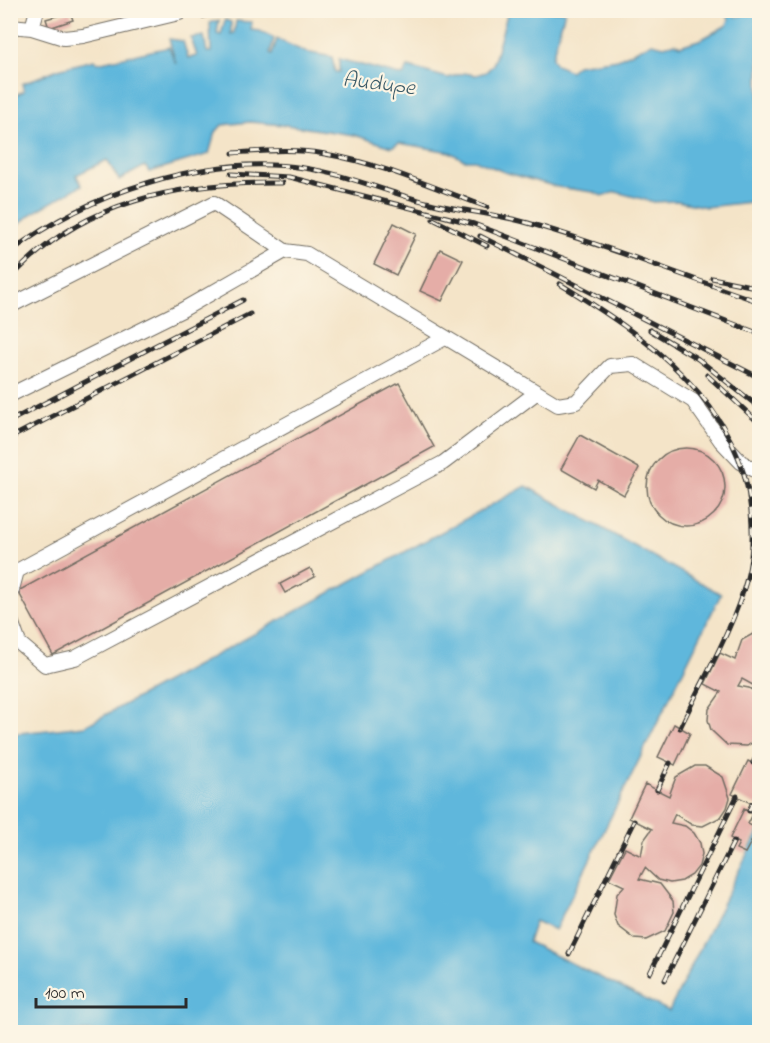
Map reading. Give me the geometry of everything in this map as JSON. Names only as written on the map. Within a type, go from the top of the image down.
[{"type":"lane","points":[[32,28],[36,10]]},
{"type":"lane","points":[[10,26],[32,28],[64,38],[83,36],[179,13]]},
{"type":"lane","points":[[10,306],[214,203],[285,251],[307,254],[558,405],[576,402],[610,366],[633,364],[693,401],[721,441],[741,462],[759,473]]},
{"type":"lane","points":[[10,395],[182,310],[285,251]]},
{"type":"lane","points":[[10,597],[16,571],[445,339]]},
{"type":"lane","points":[[10,618],[20,643],[45,665],[75,658],[443,463],[536,393]]},
{"type":"water","name":"Audupe","points":[[508,11],[565,11],[552,58],[556,65],[570,71],[577,65],[618,59],[652,43],[664,46],[675,43],[680,46],[702,39],[727,25],[729,19],[725,11],[731,11],[736,17],[743,15],[746,11],[759,11],[759,201],[706,207],[677,201],[654,202],[616,192],[602,196],[593,192],[557,187],[504,172],[475,160],[464,160],[450,152],[399,143],[392,147],[354,135],[250,122],[222,125],[215,133],[209,154],[149,172],[145,166],[119,180],[107,160],[76,175],[82,185],[31,214],[11,231],[11,97],[24,91],[22,84],[58,69],[94,60],[97,63],[169,47],[176,64],[169,39],[183,41],[188,58],[197,56],[191,38],[204,36],[207,52],[211,52],[210,23],[219,20],[217,34],[221,35],[225,20],[231,22],[231,34],[234,33],[236,21],[252,22],[251,30],[260,31],[274,38],[270,53],[272,54],[277,39],[305,52],[332,57],[335,72],[339,72],[339,59],[403,76],[408,67],[448,78],[464,73],[476,75],[486,72],[493,65]]},
{"type":"water","points":[[526,486],[721,594],[555,930],[535,921],[528,942],[669,1011],[759,830],[759,1032],[11,1032],[11,734],[85,726]]},
{"type":"building","points":[[119,10],[150,10],[150,12],[125,22],[125,19],[121,20]]},
{"type":"building","points":[[70,12],[73,20],[49,28],[46,19]]},
{"type":"building","points":[[394,223],[416,234],[396,275],[374,264]]},
{"type":"building","points":[[440,249],[463,260],[442,301],[420,291]]},
{"type":"building","points":[[399,383],[434,447],[53,655],[18,591]]},
{"type":"building","points":[[580,435],[639,468],[624,495],[598,480],[594,488],[561,469]]},
{"type":"building","points":[[686,448],[701,451],[718,465],[725,487],[722,502],[708,519],[686,526],[671,523],[654,509],[647,487],[650,472],[664,455]]},
{"type":"building","points":[[310,568],[315,577],[285,593],[280,584]]},
{"type":"building","points":[[760,630],[760,689],[742,679],[738,686],[749,688],[760,695],[760,738],[747,746],[727,745],[711,730],[708,720],[709,709],[721,692],[705,684],[720,653],[735,660],[742,640]]},
{"type":"building","points":[[674,724],[690,733],[675,765],[658,757]]},
{"type":"building","points":[[748,761],[760,767],[760,800],[757,806],[732,794]]},
{"type":"building","points":[[695,766],[705,766],[723,777],[730,798],[727,808],[721,817],[703,826],[692,825],[675,814],[671,823],[685,826],[694,833],[700,843],[702,854],[699,866],[692,875],[682,881],[670,883],[658,880],[645,868],[639,879],[660,884],[673,901],[674,912],[665,931],[646,940],[635,939],[618,926],[614,915],[617,894],[624,886],[609,879],[625,848],[641,856],[644,840],[652,829],[629,818],[645,784],[669,796],[676,777]]},
{"type":"building","points":[[744,809],[753,814],[748,824],[758,829],[745,853],[736,849],[739,843],[730,838]]},
{"type":"railway","points":[[233,153],[302,151],[346,158],[407,177],[487,207]]},
{"type":"railway","points":[[10,252],[75,212],[150,182],[188,172],[228,166],[266,165],[320,171],[426,202],[528,223],[760,302]]},
{"type":"railway","points":[[231,174],[289,177],[474,224],[760,334]]},
{"type":"railway","points":[[10,279],[38,252],[68,231],[101,214],[135,201],[207,186],[282,183]]},
{"type":"railway","points":[[433,219],[487,246]]},
{"type":"railway","points":[[480,236],[760,378]]},
{"type":"railway","points":[[712,278],[760,288]]},
{"type":"railway","points":[[560,284],[624,326],[684,376],[709,405],[729,437],[743,472],[751,511],[749,570],[726,635],[680,728]]},
{"type":"railway","points":[[10,421],[243,300]]},
{"type":"railway","points":[[10,438],[250,314]]},
{"type":"railway","points":[[650,330],[698,359],[760,408]]},
{"type":"railway","points":[[707,375],[760,424]]},
{"type":"railway","points":[[754,583],[760,554]]},
{"type":"railway","points":[[753,763],[760,750]]},
{"type":"railway","points":[[657,790],[670,763]]},
{"type":"railway","points":[[650,973],[737,796]]},
{"type":"railway","points":[[749,811],[752,804]]},
{"type":"railway","points":[[569,954],[634,821]]},
{"type":"railway","points":[[665,980],[734,841]]}]
